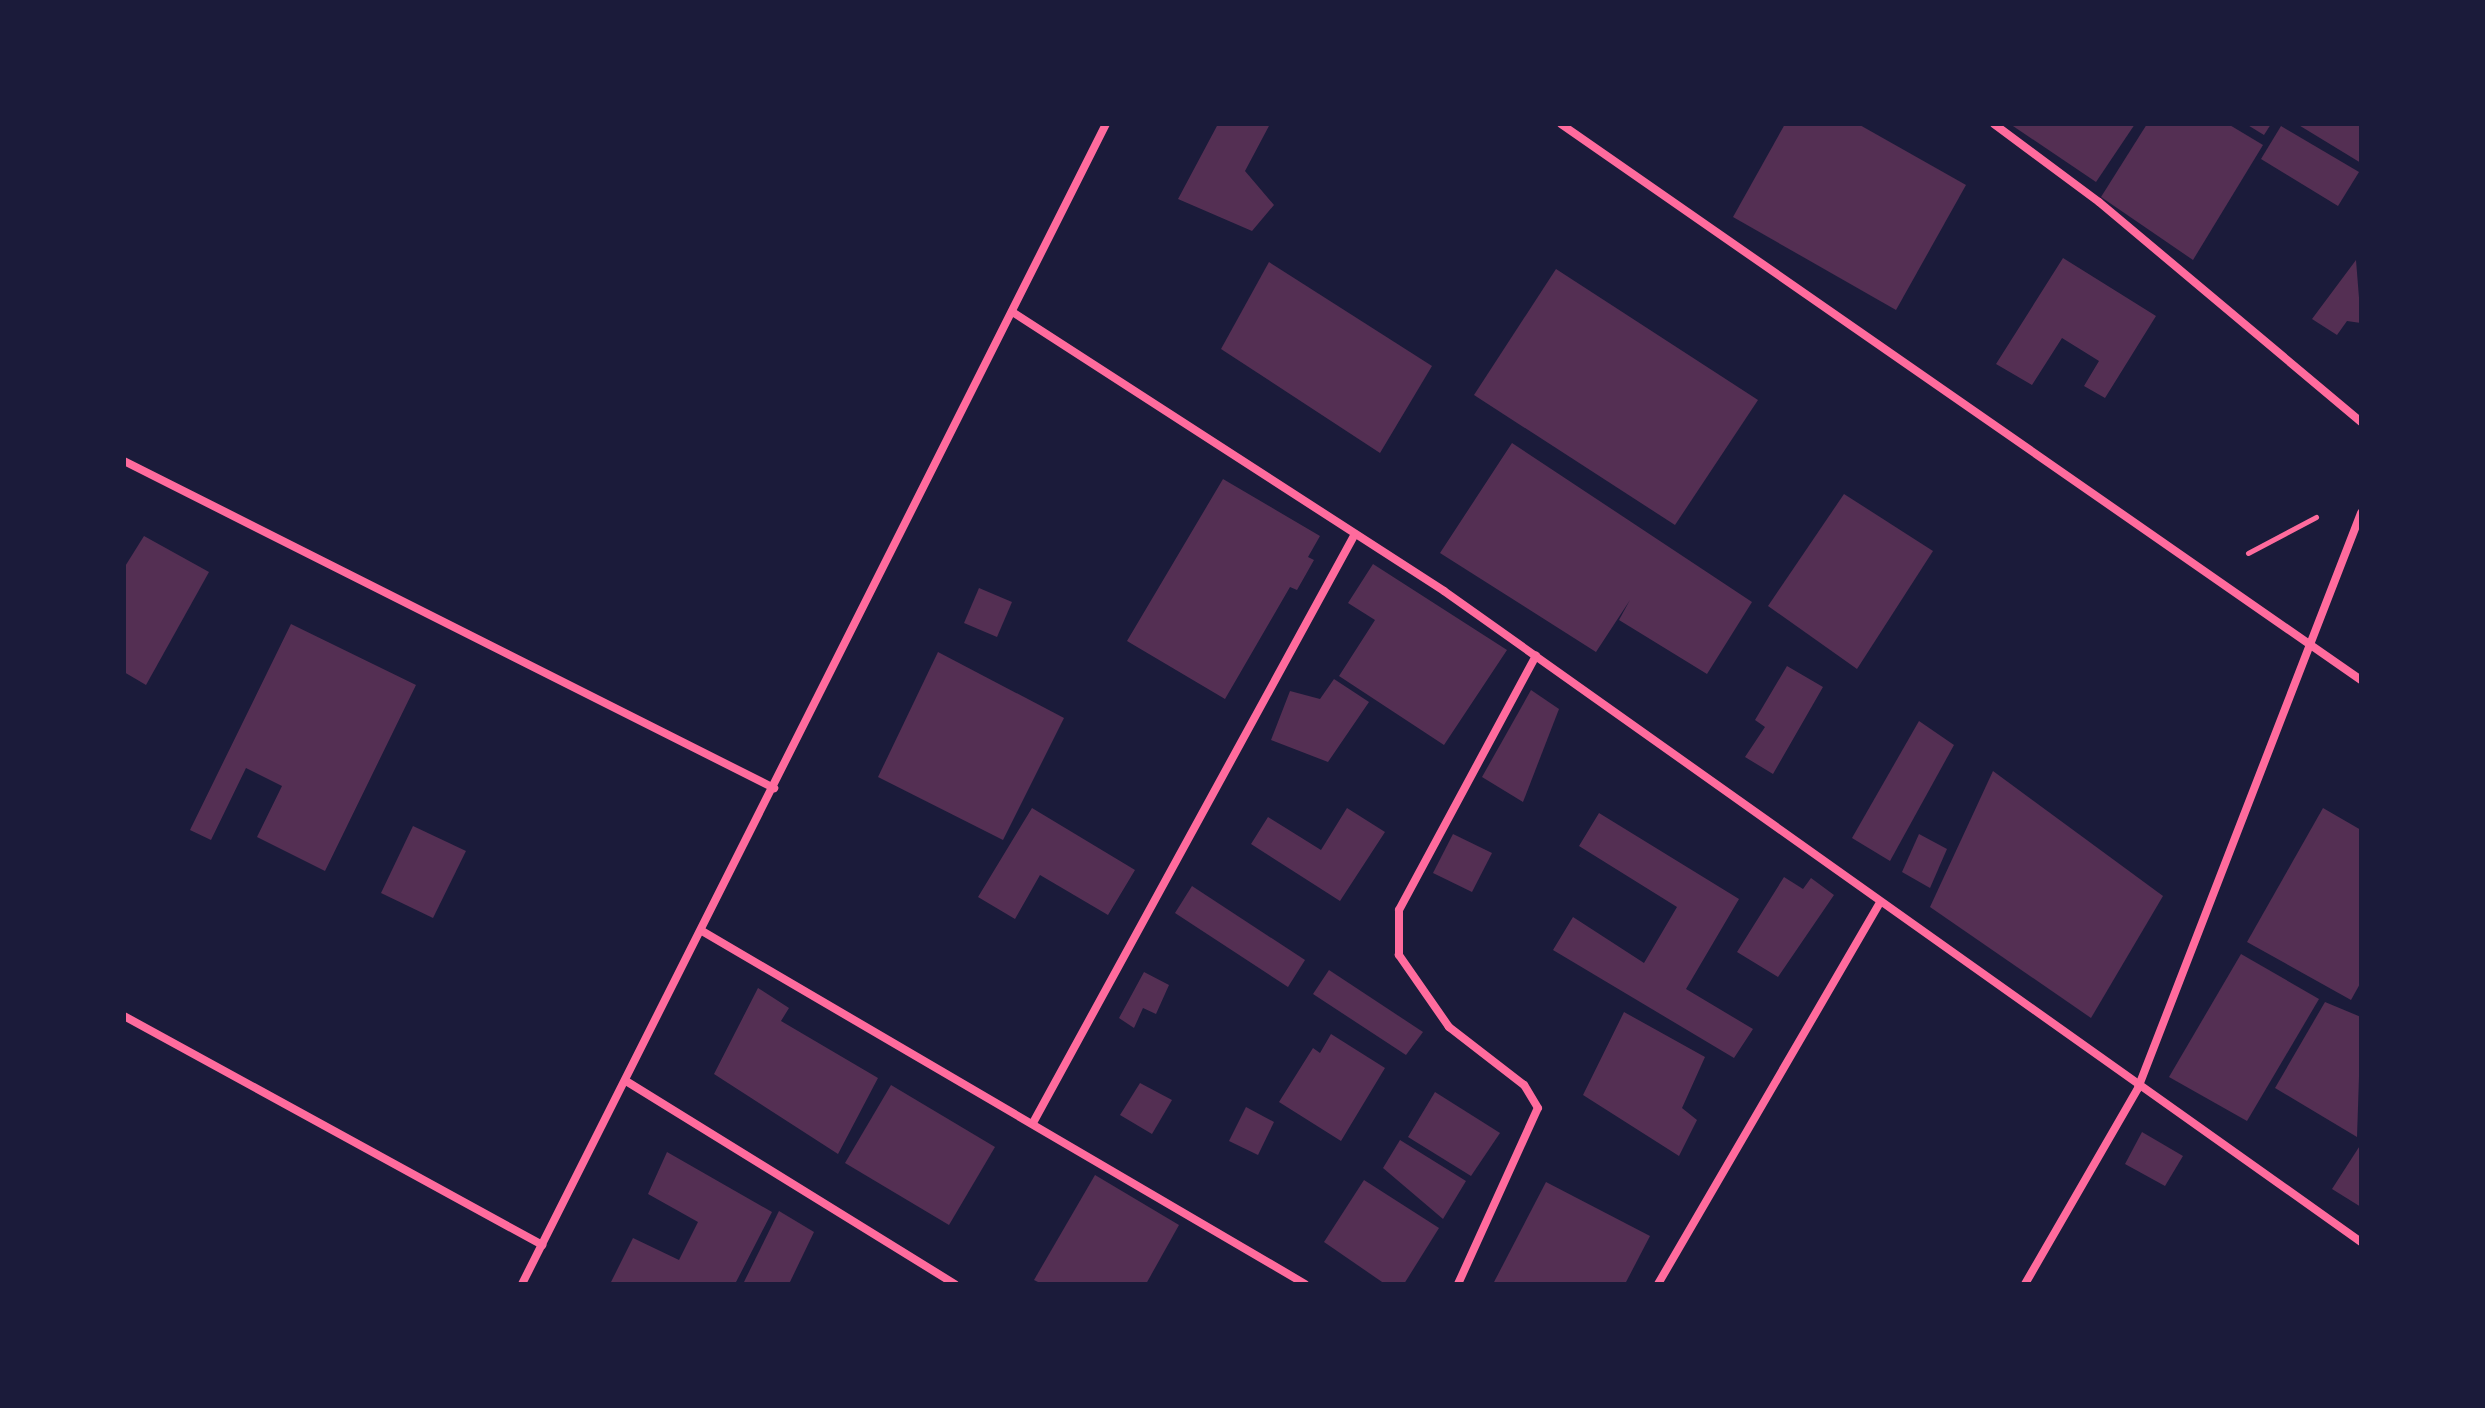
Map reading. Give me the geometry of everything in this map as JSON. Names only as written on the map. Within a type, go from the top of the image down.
[{"type":"street","points":[[522,1284],[1014,313],[1106,124]]},
{"type":"street","points":[[1561,124],[1572,127],[2361,680]]},
{"type":"street","points":[[1994,124],[2099,202],[2361,422]]},
{"type":"street","points":[[1014,313],[1355,534],[1536,656],[2138,1088],[2361,1242]]},
{"type":"street","points":[[124,461],[774,788]]},
{"type":"street","points":[[2025,1284],[2138,1088],[2361,513]]},
{"type":"street","points":[[1034,1121],[1355,534]]},
{"type":"street","points":[[1458,1284],[1538,1108],[1524,1085],[1449,1027],[1399,955],[1399,910],[1536,656]]},
{"type":"street","points":[[1658,1284],[1880,903]]},
{"type":"street","points":[[702,931],[1034,1121],[1305,1284]]},
{"type":"street","points":[[124,1016],[543,1245]]},
{"type":"street","points":[[626,1081],[955,1284]]},
{"type":"path","points":[[2193,563],[2244,555],[2324,511]]},
{"type":"building","points":[[1218,124],[1270,124],[1245,171],[1274,205],[1252,231],[1178,199]]},
{"type":"building","points":[[1785,124],[1858,124],[1966,185],[1896,310],[1733,217]]},
{"type":"building","points":[[2010,124],[2135,124],[2096,182]]},
{"type":"building","points":[[2147,124],[2228,124],[2263,145],[2193,260],[2101,197]]},
{"type":"building","points":[[2246,124],[2271,124],[2264,135]]},
{"type":"building","points":[[2297,124],[2361,124],[2361,163]]},
{"type":"building","points":[[2281,126],[2359,172],[2338,206],[2261,159]]},
{"type":"building","points":[[2063,258],[2156,316],[2105,398],[2084,386],[2099,361],[2062,338],[2032,385],[1996,364]]},
{"type":"building","points":[[2356,260],[2361,323],[2347,321],[2337,335],[2312,319]]},
{"type":"building","points":[[1269,262],[1432,366],[1380,453],[1221,349]]},
{"type":"building","points":[[1556,269],[1758,400],[1675,525],[1474,395]]},
{"type":"building","points":[[1512,443],[1752,602],[1707,674],[1619,620],[1630,600],[1596,652],[1440,553]]},
{"type":"building","points":[[1223,479],[1320,536],[1308,557],[1314,560],[1297,590],[1290,587],[1225,699],[1127,641]]},
{"type":"building","points":[[1844,494],[1933,551],[1857,669],[1768,606]]},
{"type":"building","points":[[144,536],[209,572],[146,685],[124,672],[124,568]]},
{"type":"building","points":[[1373,564],[1507,650],[1444,745],[1339,676],[1375,620],[1348,603]]},
{"type":"building","points":[[979,588],[1012,602],[997,637],[964,623]]},
{"type":"building","points":[[291,624],[416,685],[325,871],[257,837],[282,786],[246,768],[211,840],[190,830]]},
{"type":"building","points":[[938,652],[1064,718],[1003,840],[878,777]]},
{"type":"building","points":[[1787,666],[1823,687],[1773,774],[1745,757],[1765,727],[1755,720]]},
{"type":"building","points":[[1334,679],[1369,702],[1328,762],[1271,740],[1290,691],[1320,699]]},
{"type":"building","points":[[1531,690],[1559,709],[1523,802],[1482,777]]},
{"type":"building","points":[[1919,721],[1954,745],[1890,861],[1852,838]]},
{"type":"building","points":[[1993,771],[2163,896],[2091,1018],[1930,907]]},
{"type":"building","points":[[1032,808],[1135,870],[1108,915],[1040,875],[1015,919],[978,897]]},
{"type":"building","points":[[1347,808],[1385,832],[1340,901],[1251,844],[1268,817],[1321,850]]},
{"type":"building","points":[[2323,808],[2361,830],[2361,982],[2351,1000],[2247,942]]},
{"type":"building","points":[[1599,813],[1739,899],[1686,989],[1753,1029],[1734,1058],[1553,950],[1573,917],[1644,963],[1677,907],[1579,846]]},
{"type":"building","points":[[413,826],[466,851],[433,918],[381,893]]},
{"type":"building","points":[[1453,834],[1492,853],[1472,892],[1433,873]]},
{"type":"building","points":[[1919,834],[1947,849],[1930,888],[1902,872]]},
{"type":"building","points":[[1784,877],[1803,889],[1811,878],[1834,895],[1778,977],[1737,952]]},
{"type":"building","points":[[1192,886],[1305,960],[1288,987],[1175,913]]},
{"type":"building","points":[[2241,954],[2319,999],[2247,1121],[2169,1077]]},
{"type":"building","points":[[1329,970],[1423,1032],[1406,1055],[1313,994]]},
{"type":"building","points":[[1144,972],[1169,985],[1156,1014],[1143,1008],[1134,1028],[1119,1018]]},
{"type":"building","points":[[758,988],[789,1008],[781,1021],[878,1078],[838,1154],[714,1074]]},
{"type":"building","points":[[2325,1002],[2361,1017],[2357,1137],[2275,1088]]},
{"type":"building","points":[[1624,1012],[1705,1057],[1682,1108],[1697,1120],[1679,1156],[1583,1095]]},
{"type":"building","points":[[1331,1034],[1385,1068],[1341,1141],[1279,1102],[1313,1048],[1320,1053]]},
{"type":"building","points":[[1140,1083],[1172,1100],[1152,1134],[1120,1115]]},
{"type":"building","points":[[891,1085],[995,1147],[949,1225],[845,1163]]},
{"type":"building","points":[[1435,1092],[1500,1133],[1471,1176],[1408,1137]]},
{"type":"building","points":[[1246,1107],[1274,1122],[1258,1155],[1229,1141]]},
{"type":"building","points":[[2142,1132],[2183,1156],[2165,1186],[2125,1164]]},
{"type":"building","points":[[1400,1140],[1466,1181],[1443,1219],[1383,1168]]},
{"type":"building","points":[[2361,1144],[2361,1207],[2332,1189]]},
{"type":"building","points":[[667,1152],[772,1212],[735,1284],[610,1284],[633,1238],[679,1260],[698,1222],[648,1194]]},
{"type":"building","points":[[1095,1175],[1179,1225],[1146,1284],[1042,1284],[1034,1280]]},
{"type":"building","points":[[1364,1180],[1439,1228],[1404,1284],[1385,1284],[1324,1242]]},
{"type":"building","points":[[1546,1182],[1650,1236],[1625,1284],[1493,1284]]},
{"type":"building","points":[[779,1211],[814,1232],[789,1284],[743,1284]]}]
